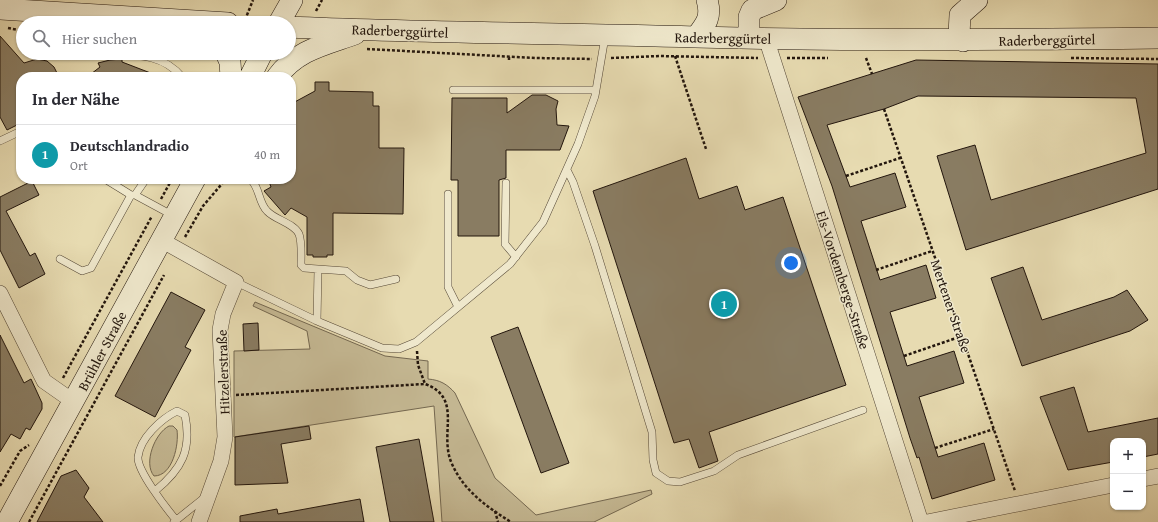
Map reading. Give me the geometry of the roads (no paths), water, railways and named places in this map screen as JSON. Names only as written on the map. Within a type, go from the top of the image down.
[{"type":"main road","points":[[283,16],[292,0]]},
{"type":"main road","points":[[696,37],[708,21],[709,7],[707,0]]},
{"type":"main road","points":[[762,45],[749,17],[752,10],[776,0]]},
{"type":"main road","points":[[964,41],[959,35],[960,15],[977,0]]},
{"type":"main road","points":[[0,9],[31,14],[66,16]]},
{"type":"main road","name":"Raderberggürtel","points":[[296,28],[364,40],[605,36],[696,37],[762,45],[1158,38]]},
{"type":"main road","points":[[296,57],[307,50],[364,40]]},
{"type":"main road","points":[[229,60],[231,72]]},
{"type":"main road","points":[[252,72],[258,60]]},
{"type":"main road","points":[[281,72],[287,63],[292,60]]},
{"type":"main road","name":"Brühler Straße","points":[[8,522],[74,402],[170,245],[166,212],[191,184]]},
{"type":"street","name":"Els-Vordemberge-Straße","points":[[762,45],[921,522]]},
{"type":"street","points":[[170,245],[236,282]]},
{"type":"street","name":"Hitzelerstraße","points":[[199,522],[211,493],[221,461],[225,437],[220,330],[223,314],[236,282]]},
{"type":"street","points":[[0,293],[44,381],[74,402]]},
{"type":"street","points":[[1146,478],[1158,476]]},
{"type":"street","points":[[927,522],[1110,485]]},
{"type":"lane","points":[[236,282],[317,321],[382,348],[399,349],[416,342],[510,264],[543,222],[578,144],[596,90],[605,36]]},
{"type":"lane","points":[[161,60],[178,72]]},
{"type":"lane","points":[[453,90],[596,90]]},
{"type":"lane","points":[[0,141],[16,133]]},
{"type":"lane","points":[[566,170],[573,182],[595,246],[652,432],[653,460],[656,472],[660,477],[668,482],[680,482],[714,471],[738,455],[863,410]]},
{"type":"lane","points":[[506,183],[505,244],[516,257]]},
{"type":"lane","points":[[114,184],[166,212]]},
{"type":"lane","points":[[60,259],[82,271],[91,268],[133,195],[142,184]]},
{"type":"lane","points":[[254,184],[265,209],[273,216],[297,230],[300,236],[301,265],[308,270],[346,271],[357,280],[370,285],[396,279]]},
{"type":"lane","points":[[448,194],[448,287],[458,307]]},
{"type":"lane","points":[[317,321],[318,270]]},
{"type":"lane","points":[[155,491],[178,469],[186,447],[188,430],[185,415],[177,411],[165,417],[144,441],[138,458],[142,470],[155,491],[175,521],[211,493]]},
{"type":"place","name":"Deutschlandradio","points":[[724,304]]}]
